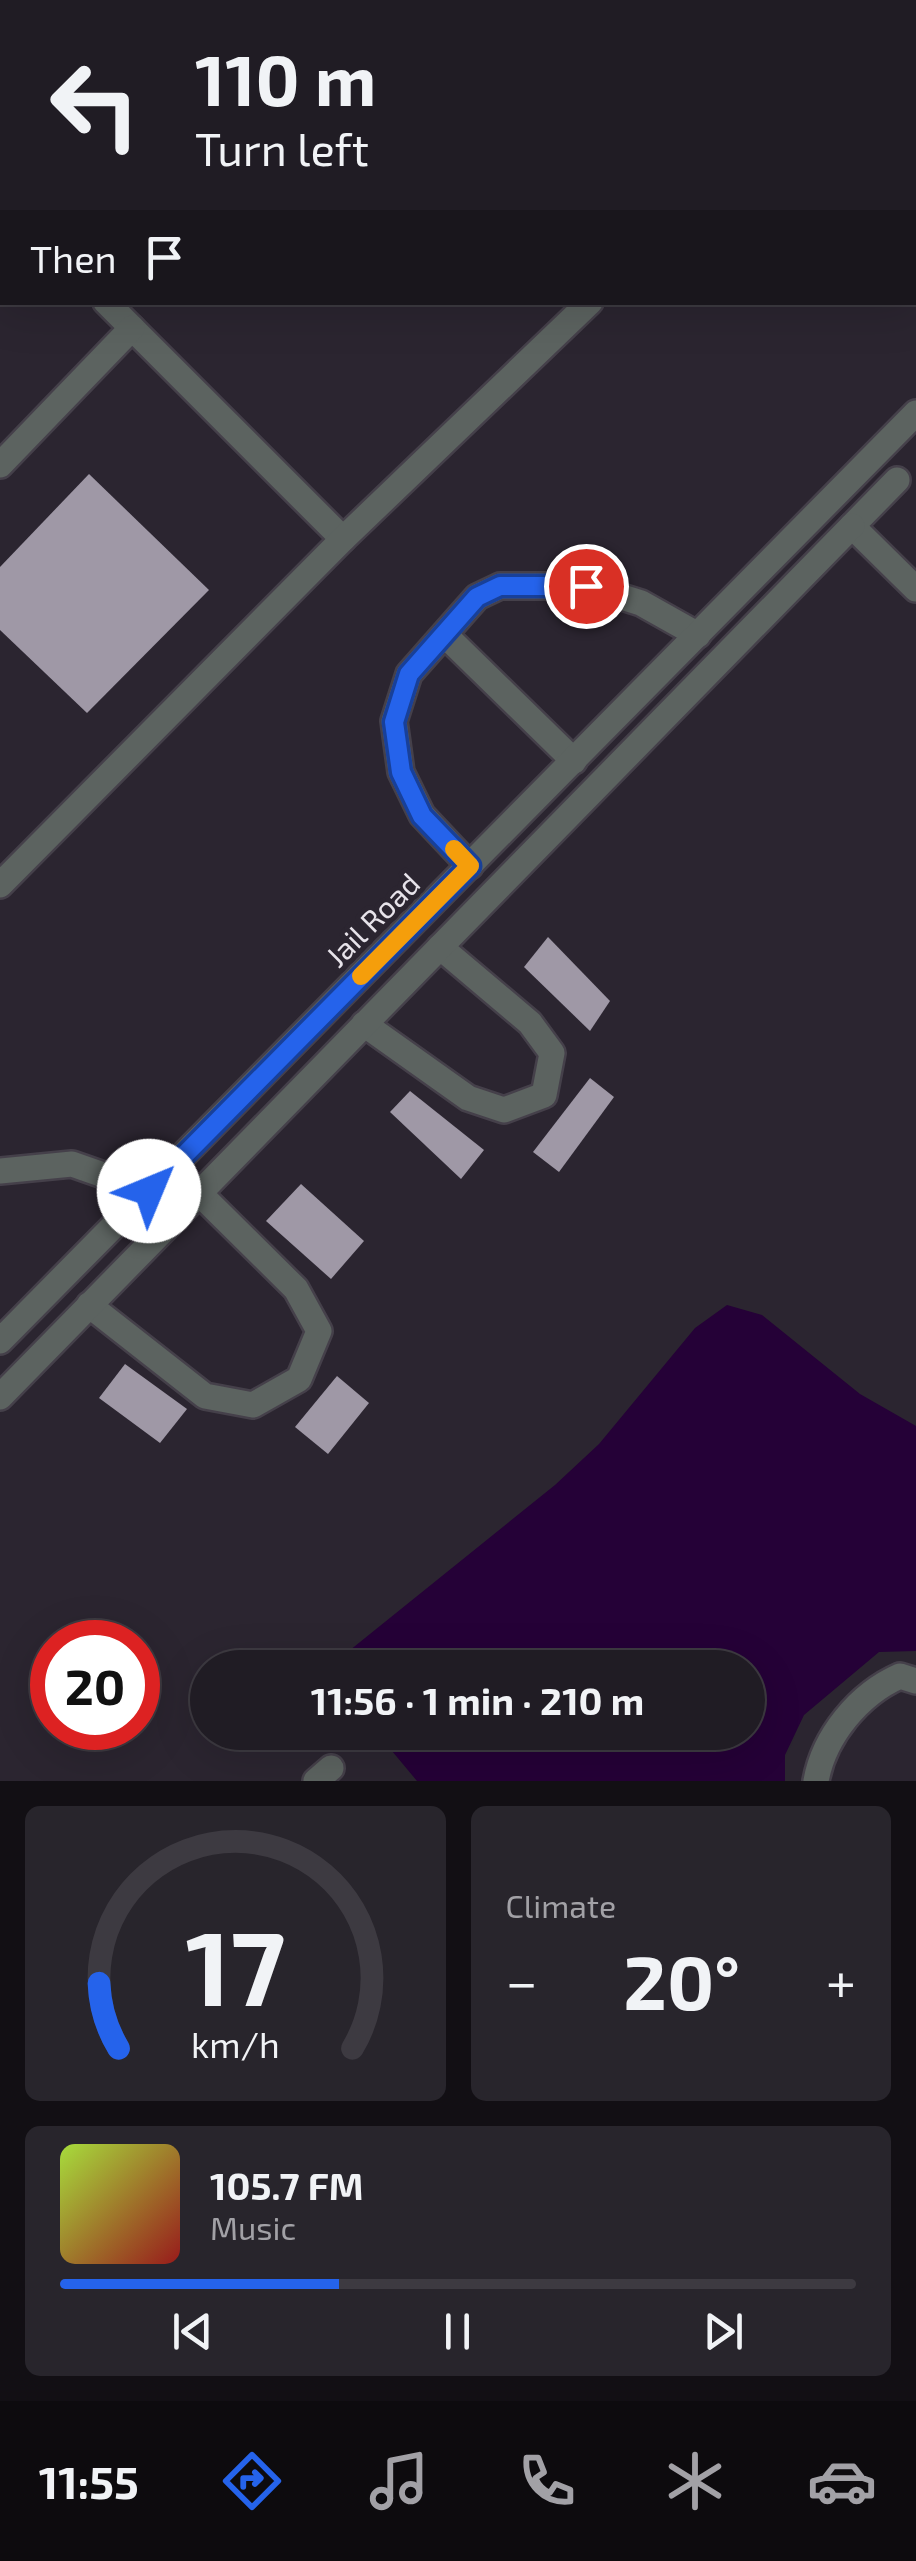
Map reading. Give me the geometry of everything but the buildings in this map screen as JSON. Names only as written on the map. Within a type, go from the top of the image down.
[{"type":"street","points":[[109,305],[344,540]]},
{"type":"street","points":[[0,885],[344,540],[587,305]]},
{"type":"street","points":[[0,465],[132,328]]},
{"type":"street","name":"Jail Road","points":[[0,1341],[916,413]]},
{"type":"street","points":[[0,1396],[897,480]]},
{"type":"street","points":[[852,526],[916,590]]},
{"type":"street","points":[[470,866],[422,816],[401,772],[394,722],[409,674],[477,597],[500,586],[586,586],[641,602],[698,635]]},
{"type":"street","points":[[445,635],[574,762]]},
{"type":"street","points":[[364,1024],[468,1098],[504,1110],[544,1095],[552,1053],[530,1023],[440,947]]},
{"type":"street","points":[[0,1170],[72,1164],[149,1191]]},
{"type":"street","points":[[89,1305],[204,1396],[254,1405],[299,1378],[318,1331],[296,1288],[199,1192]]},
{"type":"street","points":[[816,1781],[820,1758],[843,1722],[879,1685],[900,1676],[916,1680]]},
{"type":"shaded area","points":[[727,1305],[762,1315],[860,1394],[916,1426],[916,1651],[879,1652],[804,1715],[785,1755],[785,1781],[417,1781],[391,1750],[765,1750],[765,1650],[350,1650],[555,1485],[599,1444],[695,1328]]},
{"type":"slow traffic","points":[[361,976],[470,866],[454,849]]},
{"type":"route","points":[[149,1191],[470,866],[422,816],[401,772],[394,722],[409,674],[477,597],[500,586],[586,586]]}]
